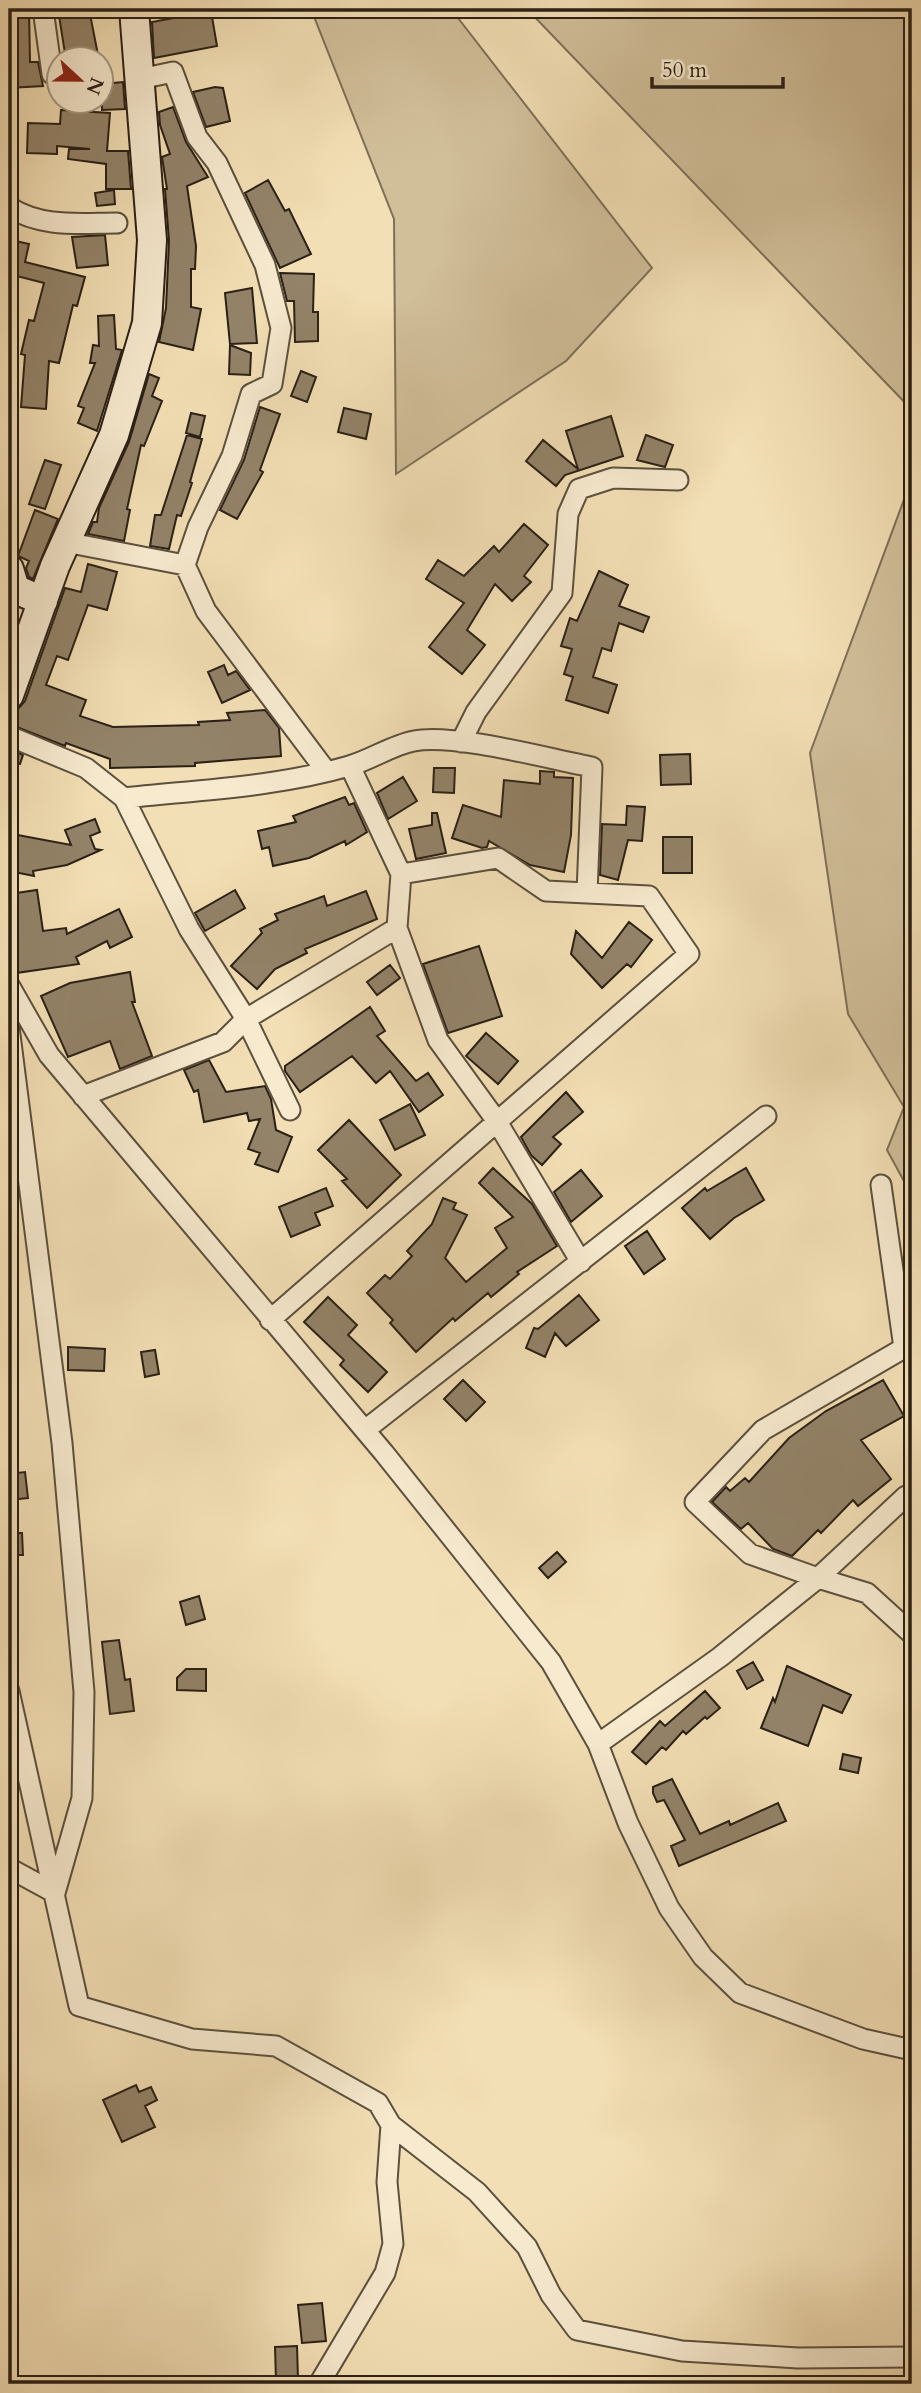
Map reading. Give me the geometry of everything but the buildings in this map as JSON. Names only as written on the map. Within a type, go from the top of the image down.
[{"type":"street","points":[[43,9],[48,46]]},
{"type":"street","points":[[9,695],[65,542],[114,435],[147,323],[152,240],[134,9]]},
{"type":"street","points":[[140,79],[173,72],[197,137],[217,163],[265,265],[281,328],[272,384],[251,394],[232,456],[198,527],[186,565],[206,611],[326,771]]},
{"type":"street","points":[[9,207],[27,218],[58,224],[117,223]]},
{"type":"street","points":[[461,742],[475,712],[562,593],[568,514],[579,489],[613,478],[678,480]]},
{"type":"street","points":[[65,542],[186,565]]},
{"type":"street","points":[[9,569],[15,589],[43,601]]},
{"type":"street","points":[[9,736],[86,768],[124,798],[189,929],[246,1019],[290,1110]]},
{"type":"street","points":[[124,798],[258,784],[326,771],[350,766],[414,741],[461,742],[592,768],[587,893]]},
{"type":"street","points":[[350,766],[401,874],[397,928],[438,1040],[496,1120],[581,1262]]},
{"type":"street","points":[[270,1320],[689,954],[649,896],[546,891],[498,858],[401,874]]},
{"type":"street","points":[[83,1096],[223,1042],[246,1019],[397,928]]},
{"type":"street","points":[[9,985],[49,1055],[365,1430],[551,1662],[598,1744],[628,1823],[669,1908],[703,1957],[740,1993],[863,2039],[912,2050]]},
{"type":"street","points":[[9,1027],[62,1443],[84,1692],[82,1798],[55,1893]]},
{"type":"street","points":[[365,1430],[766,1116]]},
{"type":"street","points":[[881,1185],[904,1348],[763,1430],[695,1502],[750,1554],[867,1593],[912,1634]]},
{"type":"street","points":[[598,1744],[720,1657],[818,1578],[906,1496]]},
{"type":"street","points":[[9,1691],[79,2006],[192,2039],[276,2046],[378,2104],[391,2125],[477,2192],[527,2247],[551,2295],[577,2330],[682,2351],[798,2358],[912,2357]]},
{"type":"street","points":[[9,1868],[55,1893]]},
{"type":"street","points":[[319,2384],[385,2273],[393,2244],[387,2182],[391,2125]]},
{"type":"shaded area","points":[[311,9],[451,9],[652,268],[566,361],[396,474],[394,219]]},
{"type":"shaded area","points":[[527,9],[912,9],[912,410]]},
{"type":"shaded area","points":[[912,478],[912,1196],[887,1150],[904,1107],[848,1014],[810,753]]}]
